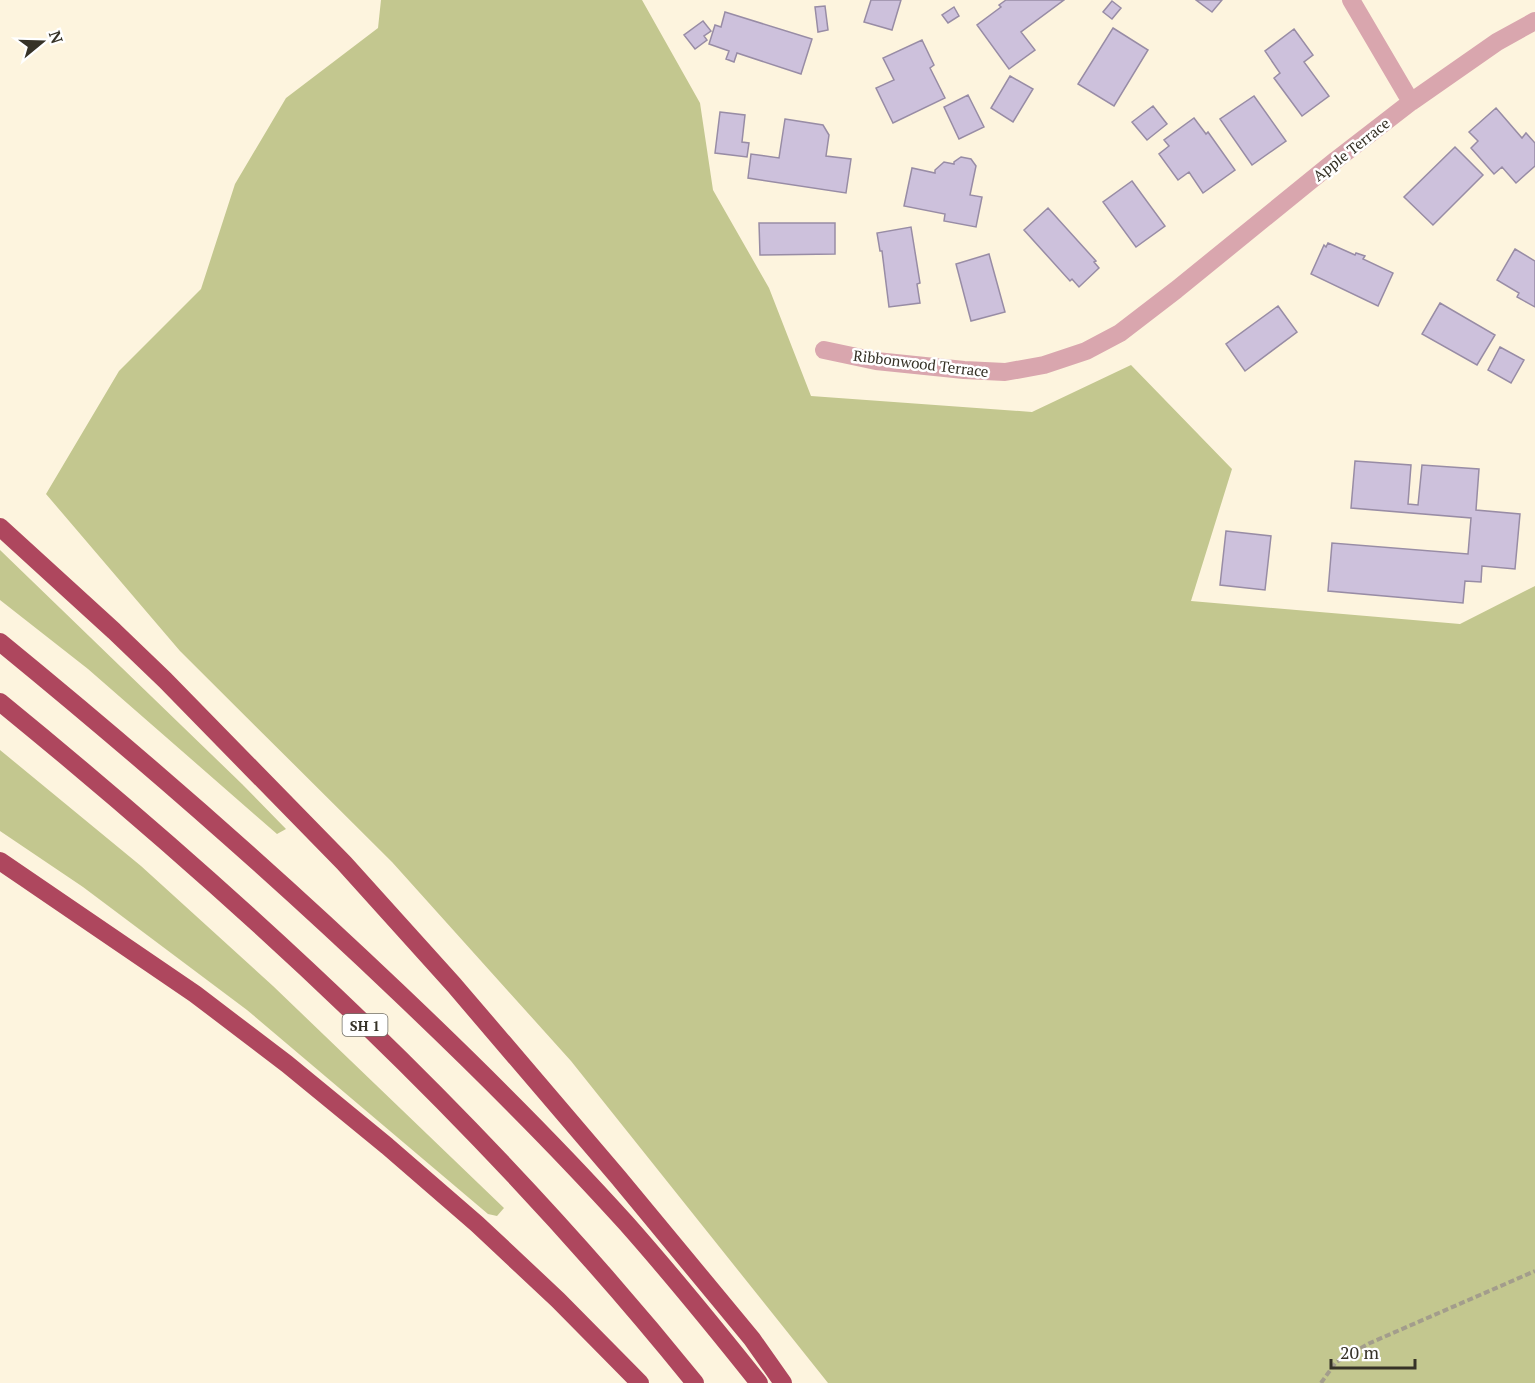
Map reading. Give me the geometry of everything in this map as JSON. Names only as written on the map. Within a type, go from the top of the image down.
[{"type":"highway","points":[[0,527],[165,680],[389,912],[672,1240],[752,1339],[783,1383]]},
{"type":"highway","points":[[0,642],[170,784],[258,862],[473,1064],[626,1223],[759,1383]]},
{"type":"highway","name":"SH 1","points":[[0,702],[149,827],[333,993],[458,1116],[523,1184],[597,1265],[696,1383]]},
{"type":"highway","points":[[0,861],[195,994],[287,1064],[477,1224],[558,1300],[640,1383]]},
{"type":"street","points":[[1351,0],[1411,102]]},
{"type":"street","name":"Apple Terrace","points":[[1176,290],[1411,102],[1497,42],[1535,21]]},
{"type":"street","name":"Ribbonwood Terrace","points":[[824,350],[876,361],[1005,372],[1044,365],[1086,351],[1120,333],[1176,290]]},
{"type":"path","points":[[1321,1383],[1336,1362],[1370,1343],[1535,1271]]},
{"type":"green space","points":[[381,0],[642,0],[700,103],[713,190],[769,288],[811,396],[1032,412],[1131,365],[1232,469],[1191,601],[1460,624],[1535,586],[1535,1383],[828,1383],[571,1061],[392,862],[180,651],[46,494],[119,371],[201,289],[235,184],[286,98],[378,28]]},
{"type":"green space","points":[[0,550],[286,829],[277,834],[88,669],[0,600]]},
{"type":"green space","points":[[0,750],[141,866],[273,986],[504,1208],[497,1216],[488,1214],[247,1010],[83,887],[0,831]]},
{"type":"building","points":[[871,0],[901,0],[892,30],[864,22]]},
{"type":"building","points":[[1006,0],[1064,0],[1021,32],[1035,50],[1009,69],[977,25],[1001,7],[999,5]]},
{"type":"building","points":[[1196,0],[1222,0],[1212,12]]},
{"type":"building","points":[[1112,1],[1121,8],[1112,19],[1103,12]]},
{"type":"building","points":[[825,6],[828,30],[818,32],[815,7]]},
{"type":"building","points":[[954,7],[959,16],[948,23],[942,15]]},
{"type":"building","points":[[725,12],[812,39],[801,74],[737,53],[734,62],[726,59],[729,51],[709,44],[715,25],[721,27]]},
{"type":"building","points":[[703,21],[711,31],[704,36],[707,40],[695,49],[684,35]]},
{"type":"building","points":[[1113,28],[1148,50],[1114,106],[1078,84]]},
{"type":"building","points":[[1294,29],[1313,55],[1304,62],[1329,96],[1302,116],[1274,78],[1280,73],[1265,51]]},
{"type":"building","points":[[922,40],[934,65],[930,68],[945,98],[893,123],[876,88],[894,80],[883,58]]},
{"type":"building","points":[[1010,76],[1033,89],[1013,122],[991,108]]},
{"type":"building","points":[[968,95],[984,127],[959,139],[944,107]]},
{"type":"building","points":[[1254,96],[1286,141],[1252,165],[1220,119]]},
{"type":"building","points":[[1153,106],[1167,124],[1147,140],[1132,122]]},
{"type":"building","points":[[1496,108],[1522,138],[1526,133],[1535,143],[1535,166],[1516,183],[1502,167],[1494,174],[1471,148],[1478,141],[1469,132]]},
{"type":"building","points":[[720,112],[745,115],[742,142],[749,143],[747,157],[715,153]]},
{"type":"building","points":[[1194,118],[1206,134],[1208,132],[1235,170],[1203,193],[1189,172],[1178,180],[1159,154],[1169,146],[1164,140]]},
{"type":"building","points":[[785,119],[823,125],[829,135],[826,156],[851,159],[846,193],[748,178],[751,154],[779,158]]},
{"type":"building","points":[[1455,147],[1483,175],[1433,225],[1404,197]]},
{"type":"building","points":[[961,157],[971,159],[976,166],[970,195],[982,197],[976,227],[944,221],[945,214],[904,206],[912,168],[935,173],[935,170],[944,162],[954,164]]},
{"type":"building","points":[[1132,181],[1165,226],[1136,247],[1103,202]]},
{"type":"building","points":[[1048,208],[1096,261],[1094,262],[1099,268],[1079,287],[1072,279],[1070,281],[1024,230]]},
{"type":"building","points":[[759,223],[835,223],[835,254],[760,255]]},
{"type":"building","points":[[911,227],[920,283],[917,284],[920,303],[889,307],[882,251],[880,251],[877,233]]},
{"type":"building","points":[[1328,243],[1355,255],[1356,253],[1365,256],[1363,259],[1393,273],[1378,306],[1311,274],[1324,245],[1326,247]]},
{"type":"building","points":[[1515,249],[1535,261],[1535,307],[1517,297],[1519,293],[1497,280]]},
{"type":"building","points":[[989,254],[1005,312],[971,321],[956,264]]},
{"type":"building","points":[[1440,303],[1495,335],[1477,365],[1422,334]]},
{"type":"building","points":[[1278,306],[1297,332],[1245,371],[1226,344]]},
{"type":"building","points":[[1500,347],[1524,360],[1511,383],[1488,370]]},
{"type":"building","points":[[1355,461],[1411,465],[1408,504],[1418,505],[1422,465],[1479,469],[1476,510],[1520,514],[1515,569],[1482,566],[1481,582],[1465,581],[1463,603],[1328,591],[1332,543],[1468,554],[1471,518],[1351,508]]},
{"type":"building","points":[[1226,531],[1271,536],[1265,590],[1220,585]]}]
